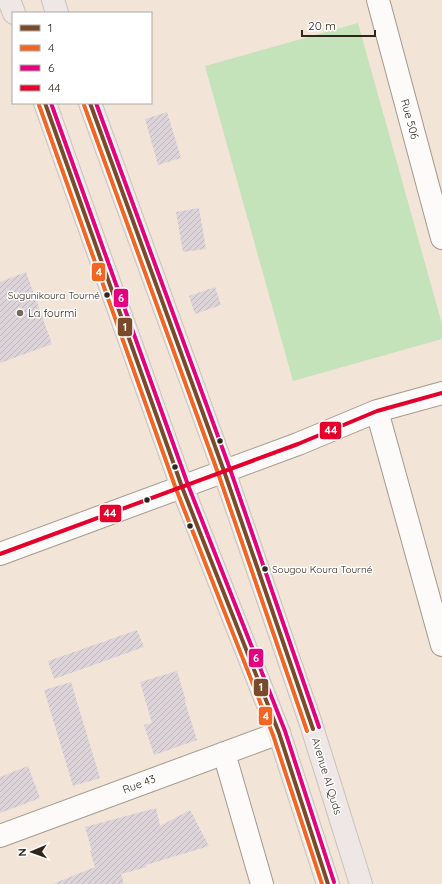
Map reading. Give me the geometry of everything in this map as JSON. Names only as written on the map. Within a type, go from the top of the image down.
[{"type":"main road","points":[[9,0],[14,12]]},
{"type":"main road","points":[[53,0],[57,12]]},
{"type":"main road","points":[[45,104],[182,487],[279,733],[328,884]]},
{"type":"main road","name":"Avenue Al Quds","points":[[90,104],[224,471],[311,724],[361,884]]},
{"type":"street","name":"Rue 506","points":[[378,0],[442,238]]},
{"type":"street","points":[[0,554],[298,444],[377,411],[442,394]]},
{"type":"street","points":[[377,411],[442,645]]},
{"type":"street","name":"Rue 43","points":[[0,836],[279,733]]},
{"type":"street","points":[[224,754],[262,884]]},
{"type":"green space","points":[[358,23],[442,324],[442,339],[293,381],[205,66]]},
{"type":"building","points":[[167,112],[181,158],[158,165],[145,119]]},
{"type":"building","points":[[199,208],[206,249],[183,252],[176,212]]},
{"type":"building","name":"La fourmi","points":[[26,272],[52,344],[0,363],[0,282]]},
{"type":"building","points":[[215,287],[221,305],[195,314],[189,296]]},
{"type":"building","points":[[137,630],[144,647],[54,679],[48,661]]},
{"type":"building","points":[[177,671],[197,740],[154,755],[144,725],[152,723],[140,682]]},
{"type":"building","points":[[71,682],[100,778],[73,786],[44,690]]},
{"type":"building","points":[[28,766],[40,798],[0,813],[0,777]]},
{"type":"building","points":[[156,808],[160,826],[190,810],[209,846],[146,865],[147,867],[121,874],[124,884],[55,884],[95,867],[85,827]]},
{"type":"transit line","name":"1","points":[[45,104],[182,487],[279,733],[328,884]]},
{"type":"transit line","name":"6","points":[[51,104],[188,485],[285,731],[334,882]]},
{"type":"transit line","name":"1","points":[[90,104],[224,471],[313,729]]},
{"type":"transit line","name":"6","points":[[96,104],[230,469],[319,727]]},
{"type":"transit line","name":"4","points":[[39,105],[176,489],[273,735],[322,884]]},
{"type":"transit line","name":"4","points":[[84,105],[218,473],[307,731]]},
{"type":"transit line","name":"44","points":[[0,554],[298,444],[377,411],[442,393]]},
{"type":"place","name":"Sugunikoura Tourné","points":[[107,295]]},
{"type":"place","name":"La fourmi","points":[[20,313]]},
{"type":"place","name":"Sougou Koura Tourné","points":[[265,569]]}]
